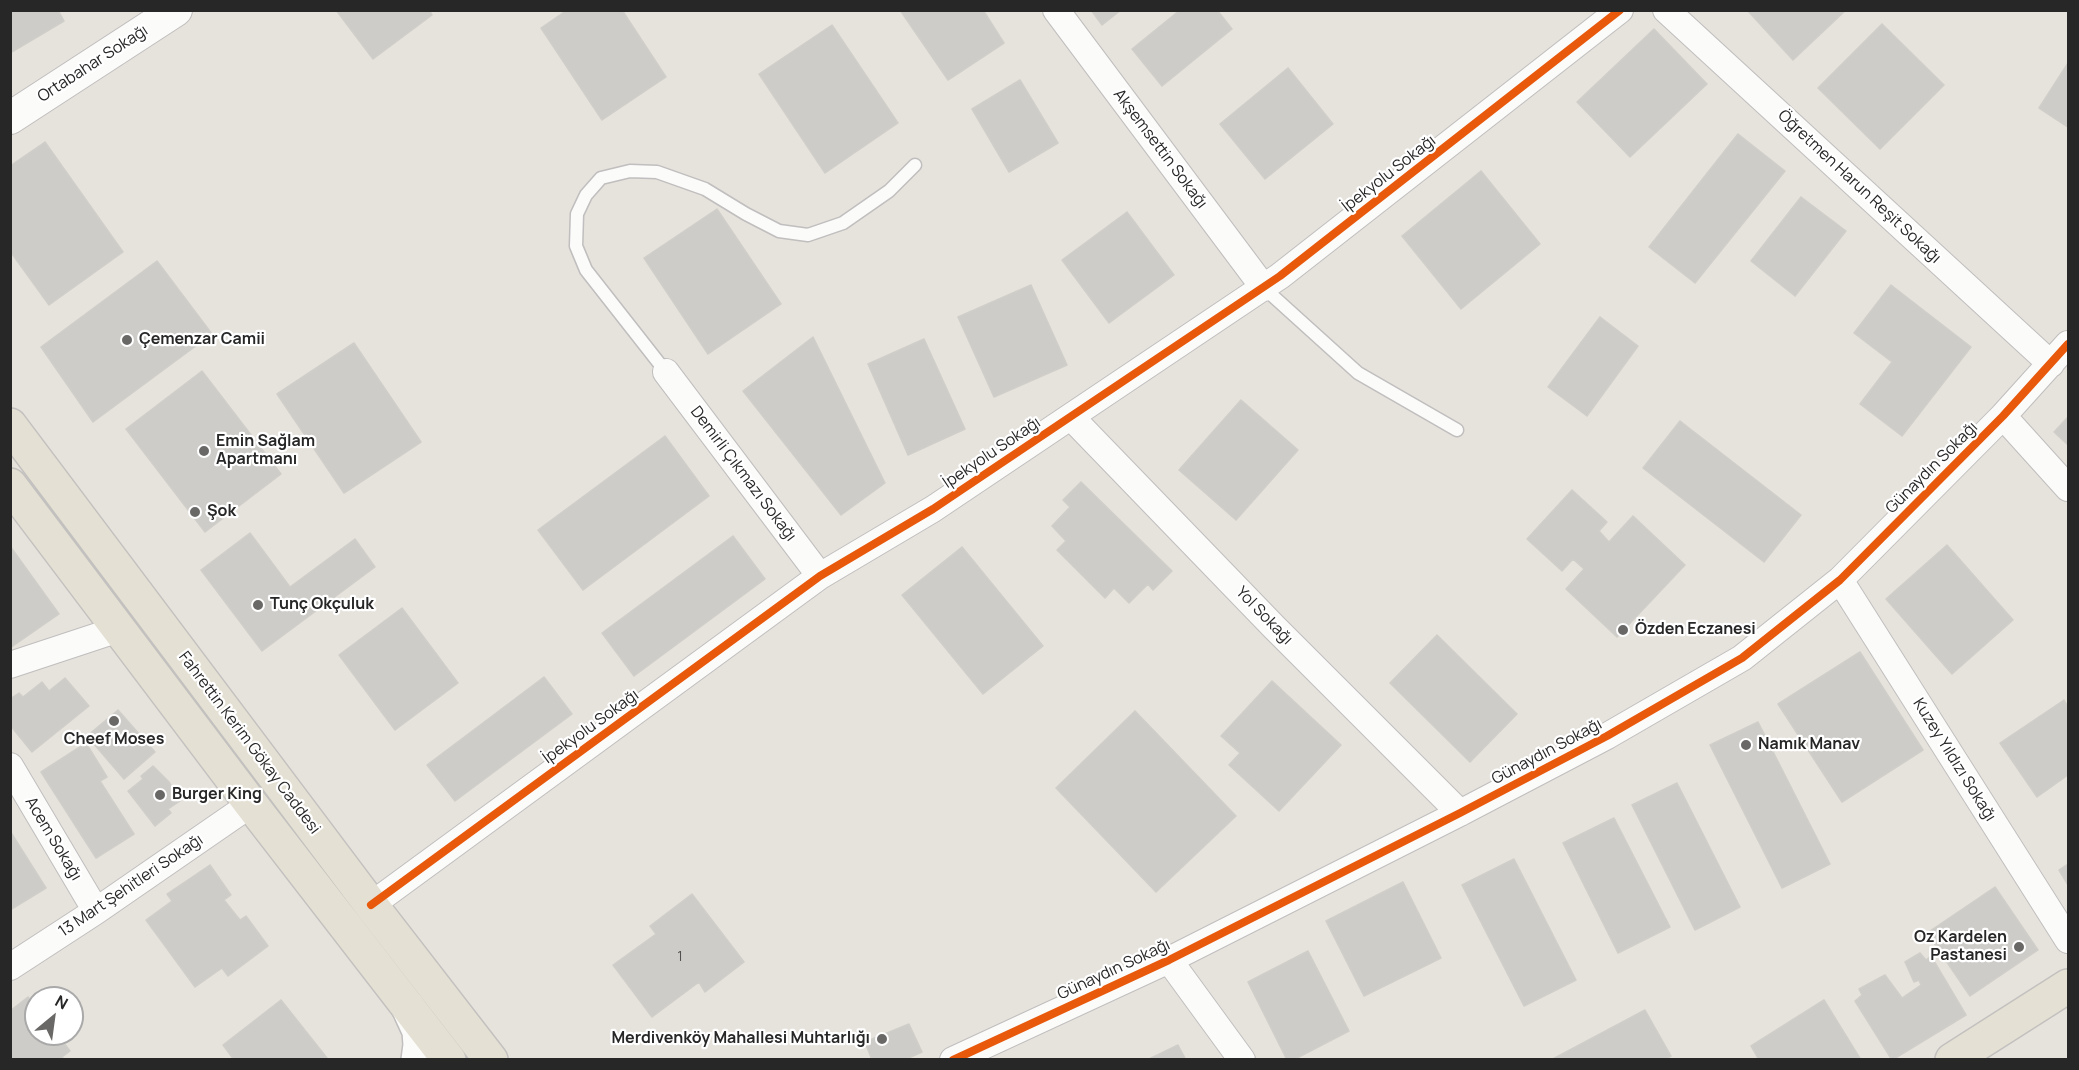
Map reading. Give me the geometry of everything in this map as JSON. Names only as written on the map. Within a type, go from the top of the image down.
[{"type":"main road","name":"Fahrettin Kerim Gökay Caddesi","points":[[10,425],[484,1054]]},
{"type":"main road","name":"Fahrettin Kerim Gökay Caddesi","points":[[10,485],[251,804],[449,1059]]},
{"type":"main road","points":[[1952,1059],[2068,986]]},
{"type":"main road","points":[[405,1003],[419,1031],[418,1059]]},
{"type":"street","name":"Ortabahar Sokağı","points":[[10,118],[176,10]]},
{"type":"street","name":"Akşemsettin Sokağı","points":[[1056,10],[1264,288]]},
{"type":"street","name":"İpekyolu Sokağı","points":[[371,905],[820,576],[933,509],[1264,288],[1620,10]]},
{"type":"street","name":"Öğretmen Harun Reşit Sokağı","points":[[1666,10],[2051,364]]},
{"type":"street","name":"Günaydın Sokağı","points":[[953,1059],[1169,960],[1460,813],[1607,736],[1742,658],[1840,580],[2002,416],[2068,344]]},
{"type":"street","name":"Demirli Çıkmazı Sokağı","points":[[666,372],[820,576]]},
{"type":"street","points":[[2002,416],[2068,488]]},
{"type":"street","name":"Yol Sokağı","points":[[1071,417],[1274,627],[1460,813]]},
{"type":"street","name":"Kuzey Yıldızı Sokağı","points":[[1840,580],[2068,940]]},
{"type":"street","points":[[10,665],[119,629]]},
{"type":"street","name":"Acem Sokağı","points":[[10,766],[96,911]]},
{"type":"street","name":"13 Mart Şehitleri Sokağı","points":[[10,967],[251,804]]},
{"type":"street","points":[[1169,960],[1242,1059]]},
{"type":"lane","points":[[666,372],[586,270],[576,246],[577,214],[586,195],[601,178],[630,171],[657,172],[705,189],[779,231],[808,235],[843,223],[890,191],[915,165]]},
{"type":"lane","points":[[1264,288],[1358,373],[1457,430]]},
{"type":"building","points":[[10,10],[58,10],[64,21],[10,53]]},
{"type":"building","points":[[336,10],[429,10],[432,15],[373,59]]},
{"type":"building","points":[[567,10],[622,10],[666,77],[602,120],[541,28]]},
{"type":"building","points":[[900,10],[983,10],[1004,43],[948,80]]},
{"type":"building","points":[[1091,10],[1121,10],[1102,25]]},
{"type":"building","points":[[1180,10],[1217,10],[1232,29],[1162,86],[1132,49]]},
{"type":"building","points":[[1747,10],[1846,10],[1793,60]]},
{"type":"building","points":[[1882,24],[1944,85],[1880,149],[1818,88]]},
{"type":"building","points":[[832,25],[898,123],[825,173],[759,74]]},
{"type":"building","points":[[1654,29],[1707,84],[1630,157],[1577,102]]},
{"type":"building","points":[[2068,63],[2068,127],[2039,108]]},
{"type":"building","points":[[1288,68],[1333,124],[1265,179],[1220,124]]},
{"type":"building","points":[[1020,80],[1058,143],[1009,172],[972,109]]},
{"type":"building","points":[[1738,134],[1785,171],[1695,283],[1649,247]]},
{"type":"building","points":[[45,142],[123,252],[49,305],[10,251],[10,166]]},
{"type":"building","points":[[1481,171],[1540,244],[1461,309],[1402,236]]},
{"type":"building","points":[[1801,197],[1846,231],[1795,296],[1751,261]]},
{"type":"building","points":[[717,209],[781,304],[708,354],[644,258]]},
{"type":"building","points":[[1127,212],[1174,275],[1109,323],[1062,260]]},
{"type":"building","name":"Çemenzar Camii","points":[[157,261],[212,334],[93,422],[41,347]]},
{"type":"building","points":[[1031,285],[1067,365],[994,397],[958,317]]},
{"type":"building","points":[[1891,285],[1971,347],[1902,436],[1860,404],[1892,362],[1854,333]]},
{"type":"building","points":[[1600,317],[1638,346],[1587,416],[1548,387]]},
{"type":"building","points":[[813,337],[885,483],[841,515],[743,391]]},
{"type":"building","points":[[924,339],[965,429],[908,455],[868,364]]},
{"type":"building","points":[[354,343],[421,442],[344,493],[277,394]]},
{"type":"building","name":"Emin Sağlam Apartmanı","points":[[202,371],[281,474],[205,532],[126,429]]},
{"type":"building","points":[[1241,400],[1298,450],[1236,520],[1179,470]]},
{"type":"building","points":[[2068,417],[2068,445],[2054,432]]},
{"type":"building","points":[[1680,421],[1801,515],[1764,562],[1643,468]]},
{"type":"building","points":[[665,436],[709,496],[583,590],[538,530]]},
{"type":"building","points":[[1081,482],[1172,571],[1153,590],[1148,584],[1129,603],[1114,588],[1105,598],[1057,550],[1066,541],[1052,526],[1070,507],[1063,500]]},
{"type":"building","points":[[1572,490],[1607,522],[1599,531],[1609,542],[1633,516],[1685,565],[1617,637],[1566,589],[1584,569],[1573,559],[1562,571],[1527,539]]},
{"type":"building","points":[[250,533],[290,587],[355,539],[375,567],[262,651],[201,570]]},
{"type":"building","points":[[733,536],[765,579],[634,676],[602,633]]},
{"type":"building","points":[[1947,545],[2013,620],[1952,674],[1886,599]]},
{"type":"building","points":[[10,546],[59,614],[10,648]]},
{"type":"building","points":[[962,547],[1043,646],[983,694],[902,595]]},
{"type":"building","points":[[402,608],[458,683],[395,730],[339,655]]},
{"type":"building","points":[[1437,635],[1517,714],[1470,762],[1390,683]]},
{"type":"building","points":[[1860,652],[1923,750],[1842,802],[1778,704]]},
{"type":"building","points":[[544,677],[572,714],[455,801],[427,765]]},
{"type":"building","points":[[65,678],[89,706],[32,752],[10,725],[10,699],[19,693],[23,697],[42,682],[49,691]]},
{"type":"building","points":[[1272,681],[1341,745],[1279,811],[1229,765],[1240,753],[1221,736]]},
{"type":"building","points":[[2064,700],[2068,707],[2068,775],[2037,797],[2000,743]]},
{"type":"building","points":[[118,710],[155,752],[124,779],[87,736]]},
{"type":"building","points":[[1135,711],[1236,816],[1156,892],[1056,788]]},
{"type":"building","points":[[1758,722],[1830,864],[1782,888],[1710,745]]},
{"type":"building","points":[[86,743],[107,777],[100,781],[134,834],[96,858],[41,772]]},
{"type":"building","points":[[153,766],[169,782],[180,801],[168,809],[171,813],[155,826],[128,791],[143,779],[141,776]]},
{"type":"building","points":[[1677,783],[1740,907],[1695,930],[1632,805]]},
{"type":"building","points":[[1614,818],[1670,927],[1618,953],[1563,843]]},
{"type":"building","points":[[10,831],[46,888],[10,910]]},
{"type":"building","points":[[1514,859],[1576,980],[1524,1006],[1462,885]]},
{"type":"building","points":[[2068,864],[2068,885],[2059,870]]},
{"type":"building","points":[[210,865],[231,895],[224,900],[240,920],[246,916],[268,946],[228,976],[222,968],[195,987],[146,920],[172,901],[167,894]]},
{"type":"building","points":[[1403,882],[1441,958],[1364,996],[1326,921]]},
{"type":"building","points":[[1995,887],[2038,950],[1970,996],[1927,933]]},
{"type":"building","points":[[692,894],[744,962],[705,992],[699,982],[652,1017],[613,965],[656,934],[650,926]]},
{"type":"building","points":[[1308,951],[1349,1031],[1293,1060],[1287,1060],[1248,982]]},
{"type":"building","points":[[1920,953],[1926,960],[1931,956],[1966,1015],[1892,1060],[1855,1001],[1862,995],[1859,989],[1885,975],[1902,998],[1921,985],[1919,980],[1914,982],[1905,962]]},
{"type":"building","points":[[24,1000],[24,1046],[66,1046],[70,1051],[62,1057],[65,1060],[10,1060],[10,1011]]},
{"type":"building","points":[[281,1000],[327,1058],[324,1060],[234,1060],[223,1045]]},
{"type":"building","points":[[1824,1000],[1861,1060],[1759,1060],[1751,1046]]},
{"type":"building","points":[[1645,1010],[1671,1056],[1664,1060],[1551,1060]]},
{"type":"building","points":[[909,1024],[922,1052],[904,1060],[872,1060],[865,1042]]},
{"type":"building","points":[[1178,1045],[1186,1060],[1147,1060]]},
{"type":"cycle path","points":[[371,905],[820,576],[933,509],[1280,276],[1620,10]]},
{"type":"cycle path","points":[[953,1060],[1169,960],[1460,813],[1607,736],[1742,658],[1840,580],[2003,416],[2068,344]]},
{"type":"place","name":"Çemenzar Camii","points":[[127,340]]},
{"type":"place","name":"Emin Sağlam Apartmanı","points":[[204,451]]},
{"type":"place","name":"Şok","points":[[195,512]]},
{"type":"place","name":"Tunç Okçuluk","points":[[258,605]]},
{"type":"place","name":"Özden Eczanesi","points":[[1623,630]]},
{"type":"place","name":"Cheef Moses","points":[[114,721]]},
{"type":"place","name":"Namık Manav","points":[[1746,745]]},
{"type":"place","name":"Burger King","points":[[160,795]]},
{"type":"place","name":"Oz Kardelen Pastanesi","points":[[2019,947]]},
{"type":"place","name":"Merdivenköy Mahallesi Muhtarlığı","points":[[882,1039]]}]
